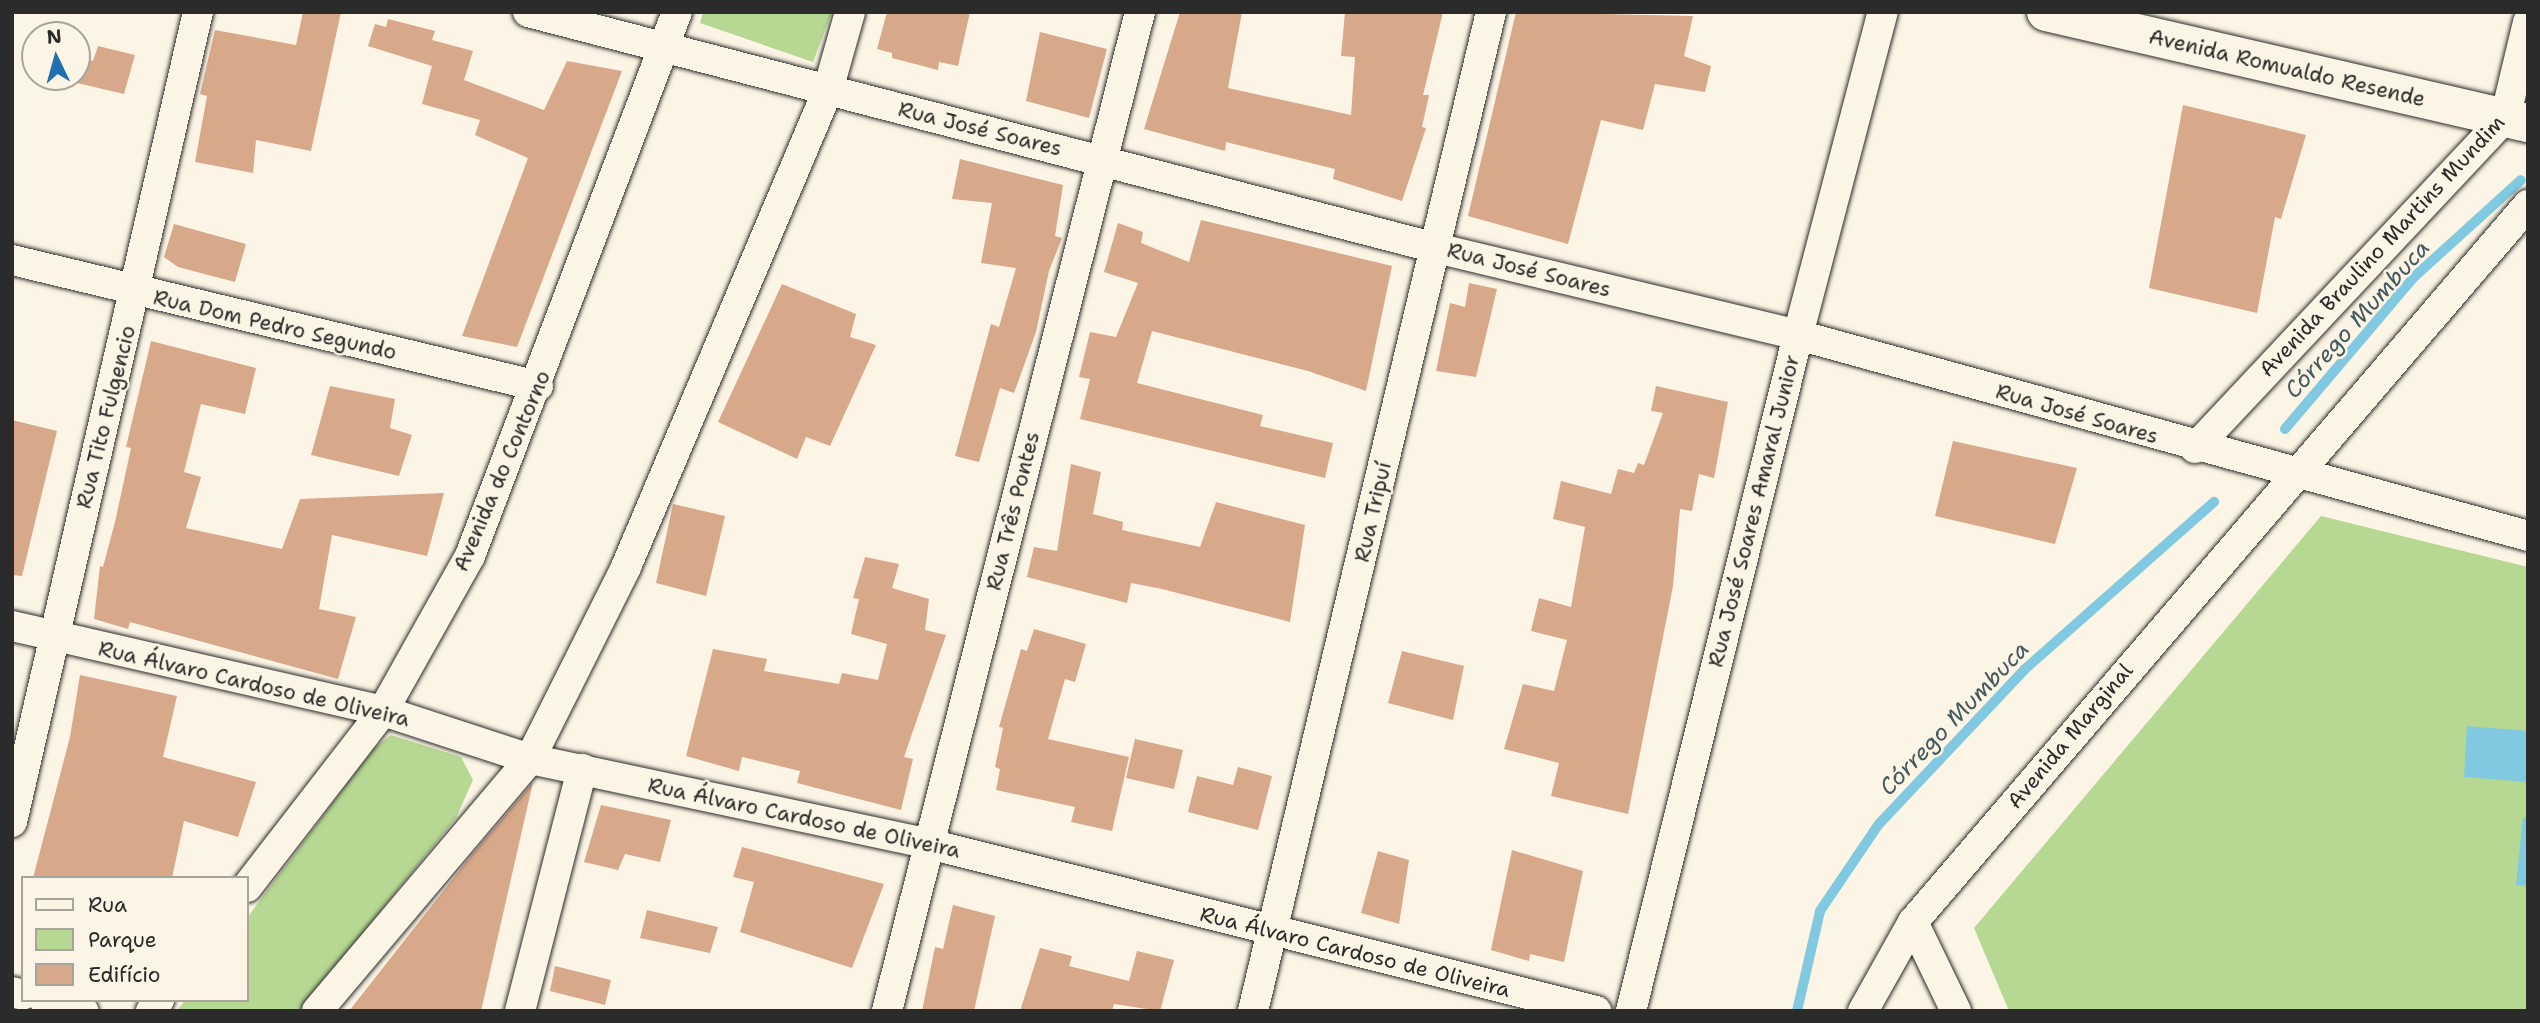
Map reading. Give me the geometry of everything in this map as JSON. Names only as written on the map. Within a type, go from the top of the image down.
[{"type":"street","name":"Rua Tito Fulgencio","points":[[12,822],[53,637],[136,292],[198,12]]},
{"type":"street","name":"Rua José Soares","points":[[528,12],[1436,248],[1798,335],[2195,447],[2528,536]]},
{"type":"street","name":"Avenida do Contorno","points":[[248,886],[383,711],[470,556],[538,386],[667,46],[677,12]]},
{"type":"street","points":[[317,1011],[530,759],[626,567],[828,90],[850,12]]},
{"type":"street","name":"Rua Três Pontes","points":[[887,1011],[1140,12]]},
{"type":"street","name":"Rua Tripuí","points":[[1253,1011],[1491,12]]},
{"type":"street","name":"Rua José Soares Amaral Junior","points":[[1631,1011],[1798,335],[1883,12]]},
{"type":"street","name":"Avenida Romualdo Resende","points":[[2046,12],[2092,18],[2516,121]]},
{"type":"street","name":"Avenida Braulino Martins Mundim","points":[[2195,447],[2516,121],[2528,22]]},
{"type":"street","points":[[2295,474],[2528,205]]},
{"type":"street","name":"Rua Dom Pedro Segundo","points":[[12,260],[136,292],[538,386]]},
{"type":"street","name":"Avenida Marginal","points":[[1863,1011],[1913,922],[2295,474]]},
{"type":"street","name":"Rua Álvaro Cardoso de Oliveira","points":[[12,626],[383,711],[530,759],[929,844],[1272,933],[1596,1011]]},
{"type":"street","points":[[520,1011],[582,769]]},
{"type":"street","points":[[1913,922],[1955,1011]]},
{"type":"street","points":[[51,1002],[83,1011]]},
{"type":"green space","points":[[703,12],[832,12],[813,62],[700,23]]},
{"type":"green space","points":[[2321,516],[2528,567],[2528,1011],[2009,1011],[1974,928]]},
{"type":"green space","points":[[391,735],[461,757],[473,780],[456,818],[299,1011],[177,1011],[184,1002],[248,1002],[248,917],[373,749]]},
{"type":"water","points":[[2467,726],[2528,731],[2528,782],[2464,777]]},
{"type":"water","points":[[2523,817],[2528,817],[2528,886],[2516,885]]},
{"type":"building","points":[[303,12],[341,12],[311,151],[256,140],[253,173],[195,162],[207,96],[200,94],[215,30],[296,45]]},
{"type":"building","points":[[887,12],[970,12],[958,66],[939,62],[938,70],[892,58],[892,53],[877,49]]},
{"type":"building","points":[[1180,12],[1242,12],[1228,88],[1351,115],[1355,57],[1341,56],[1345,12],[1443,12],[1423,95],[1429,95],[1422,127],[1426,128],[1402,201],[1333,179],[1335,169],[1226,142],[1225,151],[1144,129]]},
{"type":"building","points":[[1516,12],[1693,16],[1684,56],[1711,66],[1705,92],[1655,84],[1643,130],[1601,120],[1568,244],[1468,216]]},
{"type":"building","points":[[388,19],[435,31],[432,40],[473,51],[464,80],[544,110],[567,61],[622,71],[517,347],[462,336],[528,158],[475,135],[480,120],[422,104],[432,66],[368,46],[375,24],[386,27]]},
{"type":"building","points":[[1040,32],[1107,49],[1089,118],[1026,101]]},
{"type":"building","points":[[98,46],[135,55],[124,94],[91,86],[93,61]]},
{"type":"building","points":[[2183,105],[2306,135],[2281,219],[2275,217],[2257,313],[2149,288]]},
{"type":"building","points":[[960,159],[1063,185],[1055,236],[1062,238],[1049,271],[1036,332],[1014,393],[1000,388],[979,462],[955,456],[991,324],[999,327],[1016,268],[981,263],[992,203],[952,199]]},
{"type":"building","points":[[1201,220],[1392,266],[1366,391],[1308,371],[1152,331],[1137,383],[1263,415],[1260,426],[1333,443],[1325,478],[1080,419],[1090,379],[1079,377],[1090,332],[1116,337],[1138,283],[1104,272],[1118,223],[1143,232],[1141,243],[1189,262]]},
{"type":"building","points":[[174,224],[246,244],[235,282],[178,267],[164,257]]},
{"type":"building","points":[[1469,283],[1497,289],[1476,377],[1436,371],[1450,303],[1465,307]]},
{"type":"building","points":[[782,284],[856,314],[850,337],[876,345],[830,446],[806,437],[797,459],[718,422]]},
{"type":"building","points":[[151,341],[256,368],[245,414],[201,404],[184,472],[201,477],[186,528],[282,549],[300,499],[444,493],[427,556],[332,535],[319,609],[356,617],[338,679],[130,622],[128,629],[94,619],[100,566],[103,567],[115,522],[131,448],[126,447]]},
{"type":"building","points":[[330,386],[395,399],[390,428],[412,435],[399,476],[311,455]]},
{"type":"building","points":[[1656,386],[1728,402],[1714,478],[1699,474],[1692,511],[1680,509],[1673,586],[1628,814],[1551,796],[1559,763],[1504,749],[1523,684],[1554,691],[1567,640],[1531,631],[1539,598],[1571,607],[1585,527],[1553,519],[1561,481],[1611,494],[1618,469],[1634,473],[1638,463],[1644,465],[1663,413],[1651,411]]},
{"type":"building","points":[[12,420],[57,431],[22,576],[12,575]]},
{"type":"building","points":[[1953,441],[2077,468],[2055,544],[1935,516]]},
{"type":"building","points":[[1071,464],[1101,472],[1093,514],[1123,522],[1122,530],[1200,547],[1216,502],[1305,525],[1290,622],[1131,583],[1127,603],[1027,577],[1034,547],[1057,551]]},
{"type":"building","points":[[673,504],[725,516],[706,596],[656,583]]},
{"type":"building","points":[[865,557],[899,564],[892,588],[929,599],[925,630],[946,635],[904,757],[913,759],[901,810],[797,783],[800,771],[742,757],[739,771],[686,756],[713,649],[767,659],[764,671],[839,684],[842,673],[878,680],[887,644],[851,634],[859,599],[853,598]]},
{"type":"building","points":[[1034,629],[1086,644],[1075,682],[1065,679],[1048,739],[1129,757],[1112,831],[1071,822],[1075,807],[996,790],[1000,769],[995,767],[1003,728],[999,727],[1021,649],[1027,651]]},
{"type":"building","points":[[1402,651],[1464,666],[1453,720],[1388,703]]},
{"type":"building","points":[[80,675],[177,696],[163,757],[256,782],[238,837],[184,821],[172,876],[34,876],[70,737]]},
{"type":"building","points":[[1135,739],[1183,750],[1174,789],[1126,778]]},
{"type":"building","points":[[1238,767],[1272,776],[1258,830],[1188,812],[1197,776],[1233,785]]},
{"type":"building","points":[[533,782],[481,1011],[349,1011],[470,857]]},
{"type":"building","points":[[601,805],[671,820],[660,862],[625,854],[618,870],[584,862]]},
{"type":"building","points":[[742,847],[884,884],[852,968],[740,932],[754,882],[733,877]]},
{"type":"building","points":[[1512,850],[1583,871],[1564,962],[1530,954],[1529,961],[1491,950]]},
{"type":"building","points":[[1378,851],[1409,860],[1399,924],[1361,913]]},
{"type":"building","points":[[953,905],[995,916],[974,1011],[922,1011],[935,947],[943,949]]},
{"type":"building","points":[[647,910],[718,927],[710,953],[640,938]]},
{"type":"building","points":[[1040,948],[1072,956],[1069,966],[1129,981],[1137,951],[1174,960],[1160,1011],[1114,1004],[1112,1011],[1020,1011]]},
{"type":"building","points":[[555,966],[611,980],[605,1005],[550,991]]},
{"type":"waterway","name":"Córrego Mumbuca","points":[[2285,429],[2414,277],[2521,180]]},
{"type":"waterway","name":"Córrego Mumbuca","points":[[1797,1011],[1820,911],[1879,824],[2024,670],[2214,502]]}]
